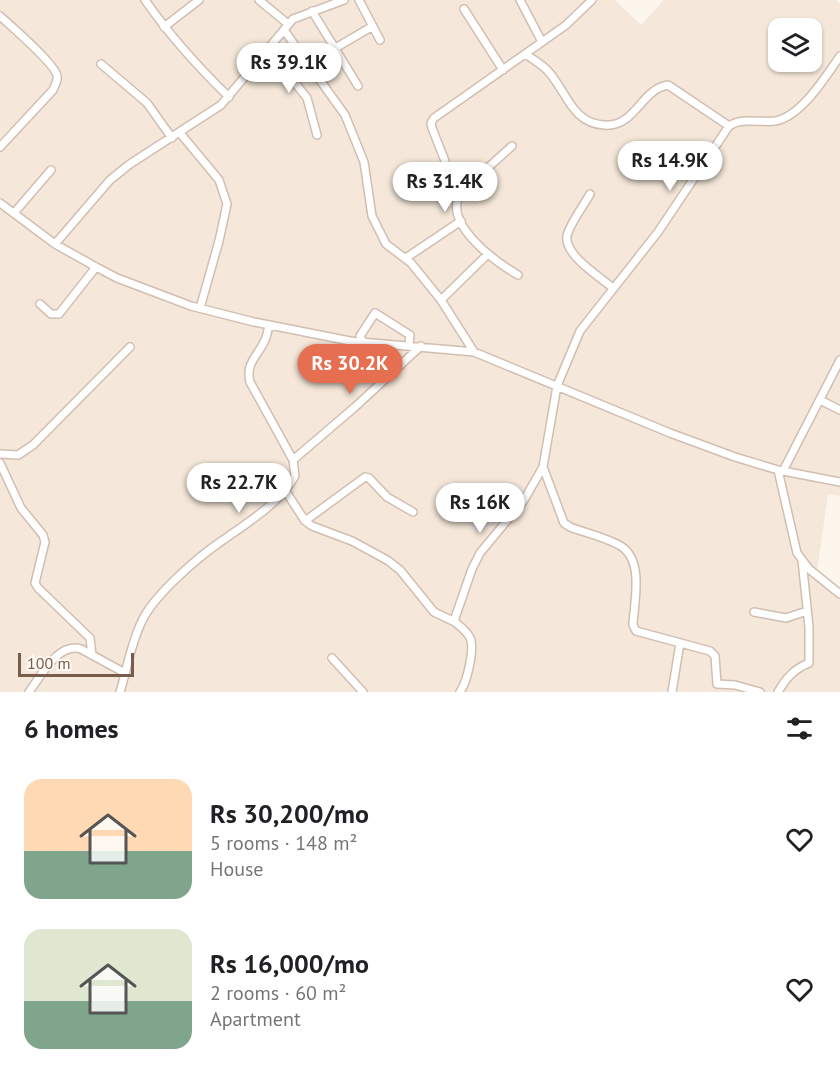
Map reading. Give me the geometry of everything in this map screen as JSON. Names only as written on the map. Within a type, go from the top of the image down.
[{"type":"street","points":[[145,0],[195,64],[229,97]]},
{"type":"street","points":[[164,27],[198,0]]},
{"type":"street","points":[[259,0],[286,27],[308,63],[338,103],[350,126],[364,162],[372,216],[386,244],[406,258],[441,300],[474,352]]},
{"type":"street","points":[[315,0],[315,10],[358,86]]},
{"type":"street","points":[[55,244],[110,180],[130,164],[211,113],[229,97],[286,27],[300,16],[344,0]]},
{"type":"street","points":[[359,0],[380,40]]},
{"type":"street","points":[[520,0],[542,42]]},
{"type":"street","points":[[446,161],[432,128],[431,123],[434,118],[566,25],[592,0]]},
{"type":"street","points":[[464,9],[503,70]]},
{"type":"street","points":[[0,16],[49,63],[57,75],[53,90],[0,147]]},
{"type":"street","points":[[308,63],[373,26]]},
{"type":"street","points":[[268,49],[307,98],[317,135]]},
{"type":"street","points":[[525,54],[548,71],[578,115],[591,124],[615,126],[621,123],[656,89],[668,85],[729,126]]},
{"type":"street","points":[[455,622],[476,560],[524,500],[543,467],[557,386],[580,331],[658,232],[729,126],[739,122],[777,121],[794,112],[840,56]]},
{"type":"street","points":[[101,64],[147,103],[172,138]]},
{"type":"street","points":[[180,133],[219,180],[226,204],[219,241],[200,308]]},
{"type":"street","points":[[512,146],[458,198],[458,210],[461,221],[471,238],[487,255],[518,275]]},
{"type":"street","points":[[14,213],[51,170]]},
{"type":"street","points":[[590,194],[568,234],[568,246],[576,258],[613,288]]},
{"type":"street","points":[[0,203],[55,244],[96,267],[117,278],[200,308],[269,325],[363,342],[474,352],[682,438],[781,470],[840,482]]},
{"type":"street","points":[[406,258],[461,221]]},
{"type":"street","points":[[441,300],[487,255]]},
{"type":"street","points":[[40,304],[51,314],[59,314],[96,267]]},
{"type":"street","points":[[363,342],[360,336],[375,313],[410,335],[409,345]]},
{"type":"street","points":[[120,692],[137,632],[154,602],[211,549],[257,516],[285,490],[295,477],[293,459],[248,376],[250,364],[265,341],[269,325]]},
{"type":"street","points":[[293,459],[355,407],[421,346]]},
{"type":"street","points":[[0,454],[18,455],[26,450],[130,347]]},
{"type":"street","points":[[840,360],[781,470],[797,553],[808,569],[840,594]]},
{"type":"street","points":[[820,400],[840,410]]},
{"type":"street","points":[[0,463],[21,508],[43,535],[45,542],[35,583],[90,638],[93,655]]},
{"type":"street","points":[[543,467],[564,522],[570,527],[620,546],[629,552],[636,572],[634,629],[640,633],[707,650],[716,656],[717,684],[735,685],[760,692]]},
{"type":"street","points":[[305,521],[365,477],[369,478],[387,497],[413,512]]},
{"type":"street","points":[[285,490],[305,521],[312,526],[352,541],[387,560],[400,570],[434,612],[455,622],[468,634],[471,641],[467,678],[460,692]]},
{"type":"street","points":[[778,692],[798,667],[808,663],[807,611],[802,560]]},
{"type":"street","points":[[754,612],[786,618],[807,611]]},
{"type":"street","points":[[672,692],[680,643]]},
{"type":"street","points":[[29,692],[63,651],[75,647],[125,673]]},
{"type":"street","points":[[332,658],[363,692]]},
{"type":"shaded area","points":[[0,0],[615,0],[641,25],[664,0],[837,0],[840,4],[840,496],[828,494],[816,579],[840,591],[840,692],[0,692]]}]
